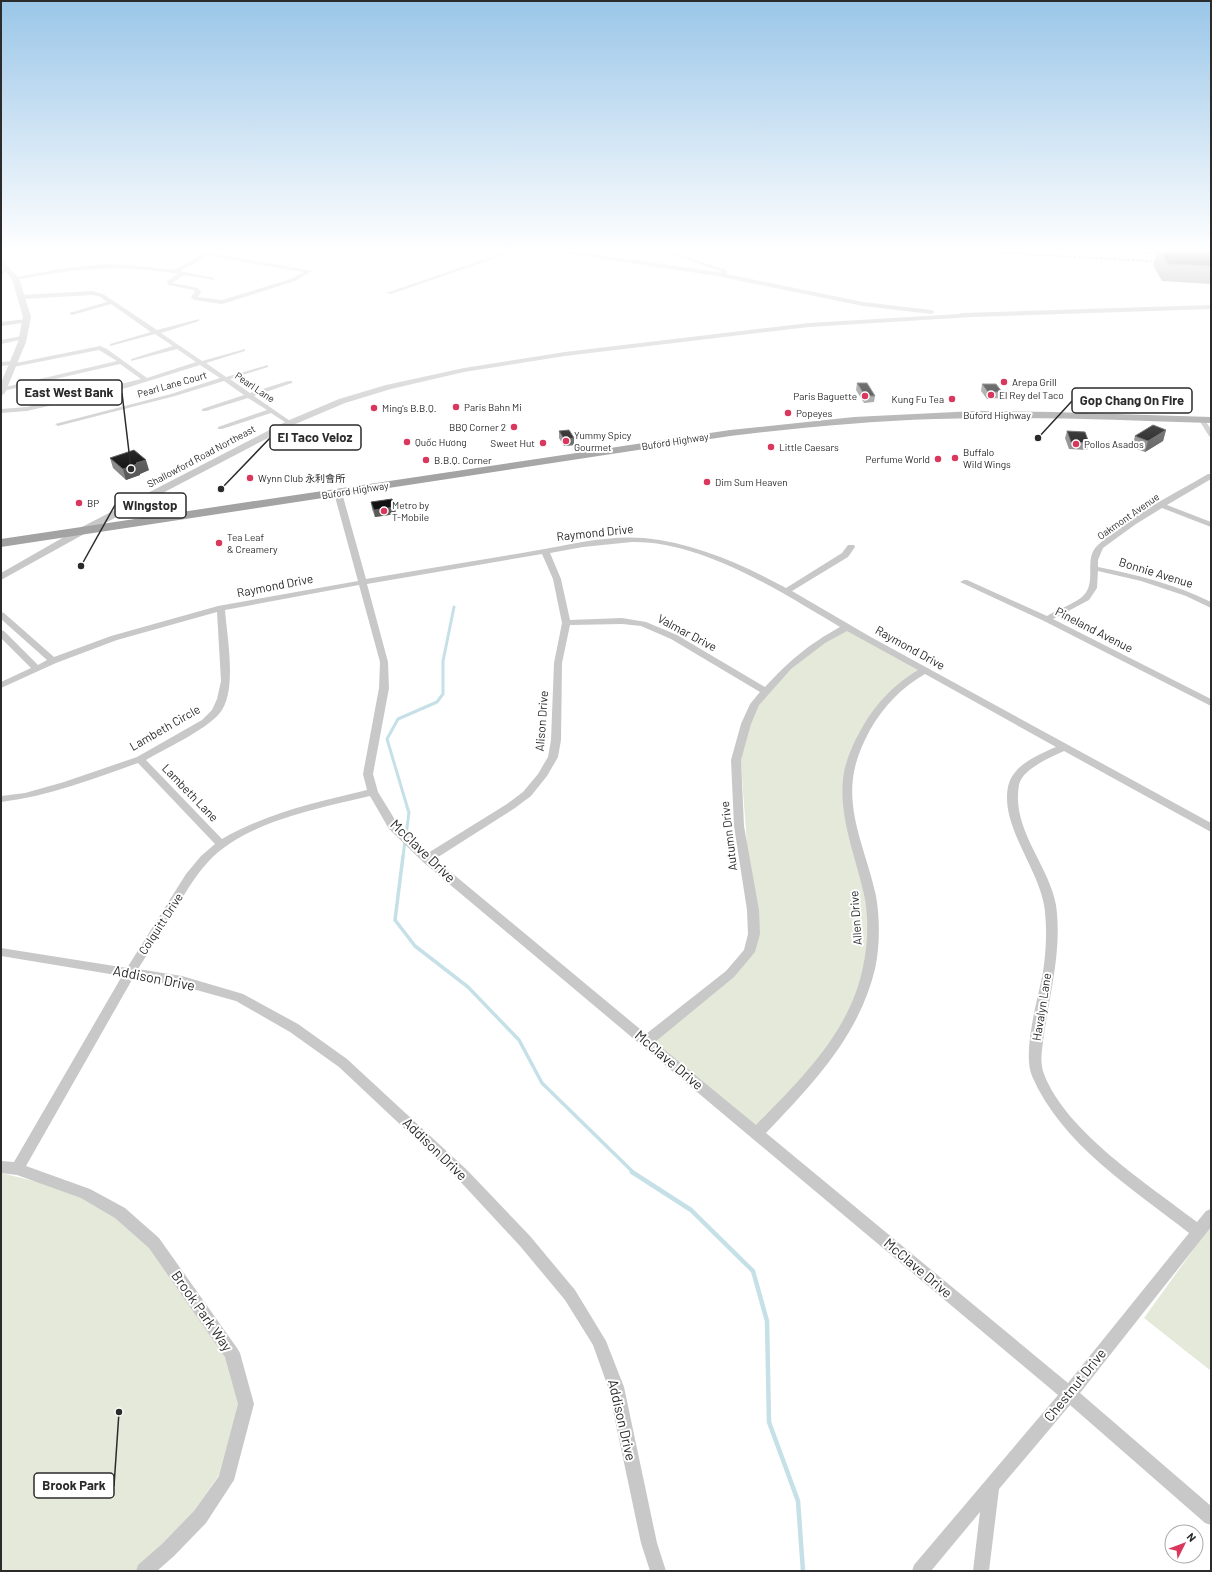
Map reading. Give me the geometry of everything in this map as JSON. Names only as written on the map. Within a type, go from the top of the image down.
[{"type":"main road","name":"Buford Highway","points":[[1,543],[724,434],[821,422],[895,417],[981,414],[1206,420]]},
{"type":"street","points":[[2,391],[26,325]]},
{"type":"street","name":"Pearl Lane","points":[[145,325],[290,422]]},
{"type":"street","points":[[112,345],[178,325]]},
{"type":"street","name":"Shallowford Road Northeast","points":[[1,577],[82,532],[290,422],[342,401],[390,387],[464,370],[565,354],[806,325]]},
{"type":"street","points":[[1,342],[22,338]]},
{"type":"street","points":[[133,360],[177,346]]},
{"type":"street","points":[[1,364],[13,364],[100,348],[105,350],[146,380]]},
{"type":"street","points":[[1,411],[27,409],[126,386],[243,350]]},
{"type":"street","points":[[2,391],[122,362]]},
{"type":"street","name":"Pearl Lane Court","points":[[58,424],[173,395],[266,366]]},
{"type":"street","points":[[204,410],[290,382]]},
{"type":"street","points":[[220,428],[272,411]]},
{"type":"street","points":[[1206,420],[1211,435]]},
{"type":"street","name":"Oakmont Avenue","points":[[1047,619],[1086,598],[1093,588],[1094,560],[1100,547],[1133,522],[1211,476]]},
{"type":"street","name":"McClave Drive","points":[[338,493],[364,582],[384,662],[384,688],[368,774],[373,792],[393,826],[427,859],[647,1041],[756,1134],[1070,1393],[1211,1517]]},
{"type":"street","points":[[1161,505],[1211,525]]},
{"type":"street","name":"Raymond Drive","points":[[1,685],[53,660],[114,638],[221,608],[545,551],[619,541],[638,540],[656,542],[726,562],[787,591],[847,627],[1211,828]]},
{"type":"street","points":[[787,591],[845,555],[851,547]]},
{"type":"street","name":"Alison Drive","points":[[427,859],[511,806],[526,794],[542,776],[553,757],[556,740],[558,663],[566,623],[556,579],[545,551]]},
{"type":"street","name":"Bonnie Avenue","points":[[1093,568],[1143,579],[1189,594],[1211,605]]},
{"type":"street","name":"Pineland Avenue","points":[[964,582],[1047,619],[1211,703]]},
{"type":"street","name":"Lambeth Circle","points":[[1,800],[25,796],[67,785],[140,759],[205,722],[216,712],[222,699],[226,681],[221,608]]},
{"type":"street","points":[[1,615],[53,660]]},
{"type":"street","name":"Valmar Drive","points":[[566,623],[622,621],[642,624],[674,637],[765,692]]},
{"type":"street","name":"Autumn Drive","points":[[647,1041],[730,974],[749,952],[754,934],[752,910],[739,826],[736,760],[746,724],[755,704],[788,667],[822,641],[847,627]]},
{"type":"street","points":[[1,633],[36,668]]},
{"type":"street","name":"Allen Drive","points":[[756,1134],[811,1077],[835,1046],[857,1009],[869,968],[873,939],[870,897],[850,819],[847,789],[851,763],[861,738],[878,709],[915,675],[925,670]]},
{"type":"street","name":"Havalyn Lane","points":[[1064,747],[1042,756],[1022,771],[1014,782],[1012,807],[1017,824],[1049,898],[1052,924],[1050,962],[1035,1053],[1038,1074],[1054,1103],[1076,1130],[1110,1162],[1198,1232]]},
{"type":"street","name":"Lambeth Lane","points":[[140,759],[221,844]]},
{"type":"street","name":"Colquitt Drive","points":[[17,1169],[129,972],[201,862],[221,844],[248,830],[290,812],[373,792]]},
{"type":"street","name":"Addison Drive","points":[[1,952],[182,981],[239,997],[294,1028],[343,1062],[462,1174],[525,1241],[570,1295],[599,1341],[616,1387],[649,1543],[658,1571]]},
{"type":"street","name":"Brook Park Way","points":[[1,1167],[17,1169],[85,1193],[120,1213],[154,1243],[232,1353],[246,1404],[226,1480],[200,1517],[168,1550],[144,1571]]},
{"type":"street","name":"Chestnut Drive","points":[[920,1571],[1070,1393],[1211,1216]]},
{"type":"street","points":[[981,1571],[991,1486]]},
{"type":"green space","points":[[846,628],[924,670],[877,709],[853,755],[848,817],[874,944],[859,1001],[829,1054],[757,1136],[649,1043],[736,969],[754,937],[739,738],[768,686],[794,659]]},
{"type":"green space","points":[[1,1173],[92,1195],[154,1242],[241,1371],[234,1453],[174,1541],[140,1571],[1,1571]]},
{"type":"green space","points":[[1211,1225],[1211,1371],[1144,1318]]},
{"type":"building","points":[[857,383],[867,383],[875,396],[865,396]]},
{"type":"building","points":[[982,384],[996,384],[1002,392],[988,392]]},
{"type":"building","points":[[1153,425],[1166,430],[1148,441],[1135,436]]},
{"type":"building","points":[[569,430],[574,438],[564,439],[559,431]]},
{"type":"building","points":[[1067,431],[1085,432],[1089,443],[1071,442]]},
{"type":"building","points":[[134,450],[146,460],[123,469],[110,458]]},
{"type":"building","points":[[392,499],[395,507],[374,510],[371,502]]},
{"type":"waterway","points":[[406,835],[409,813],[387,739],[398,719],[437,702],[443,694],[443,661],[454,607]]},
{"type":"waterway","points":[[403,857],[405,840]]},
{"type":"waterway","points":[[403,856],[395,920],[415,946],[468,987],[519,1040],[542,1083],[634,1173]]},
{"type":"waterway","points":[[632,1172],[691,1210],[753,1271],[767,1321],[769,1422],[798,1501],[803,1571]]},
{"type":"place","name":"Arepa Grill","points":[[1004,382]]},
{"type":"place","name":"El Rey del Taco","points":[[991,395]]},
{"type":"place","name":"Paris Baguette","points":[[865,396]]},
{"type":"place","name":"Kung Fu Tea","points":[[952,399]]},
{"type":"place","name":"Paris Bahn Mi","points":[[456,407]]},
{"type":"place","name":"Ming's B.B.Q.","points":[[374,408]]},
{"type":"place","name":"Popeyes","points":[[788,413]]},
{"type":"place","name":"BBQ Corner 2","points":[[514,427]]},
{"type":"place","name":"Gop Chang On Fire","points":[[1038,438]]},
{"type":"place","name":"Yummy Spicy Gourmet","points":[[566,441]]},
{"type":"place","name":"Quốc Hương","points":[[407,442]]},
{"type":"place","name":"Sweet Hut","points":[[543,443]]},
{"type":"place","name":"Pollos Asados","points":[[1076,444]]},
{"type":"place","name":"Little Caesars","points":[[771,447]]},
{"type":"place","name":"Buffalo Wild Wings","points":[[955,458]]},
{"type":"place","name":"Perfume World","points":[[938,459]]},
{"type":"place","name":"B.B.Q. Corner","points":[[426,460]]},
{"type":"place","name":"East West Bank","points":[[131,469]]},
{"type":"place","name":"Wynn Club 永利會所","points":[[250,478]]},
{"type":"place","name":"Dim Sum Heaven","points":[[707,482]]},
{"type":"place","name":"El Taco Veloz","points":[[221,489]]},
{"type":"place","name":"BP","points":[[79,503]]},
{"type":"place","name":"Metro by T-Mobile","points":[[384,511]]},
{"type":"place","name":"Tea Leaf & Creamery","points":[[219,543]]},
{"type":"place","name":"Wingstop","points":[[81,566]]},
{"type":"place","name":"Brook Park","points":[[119,1412]]}]
